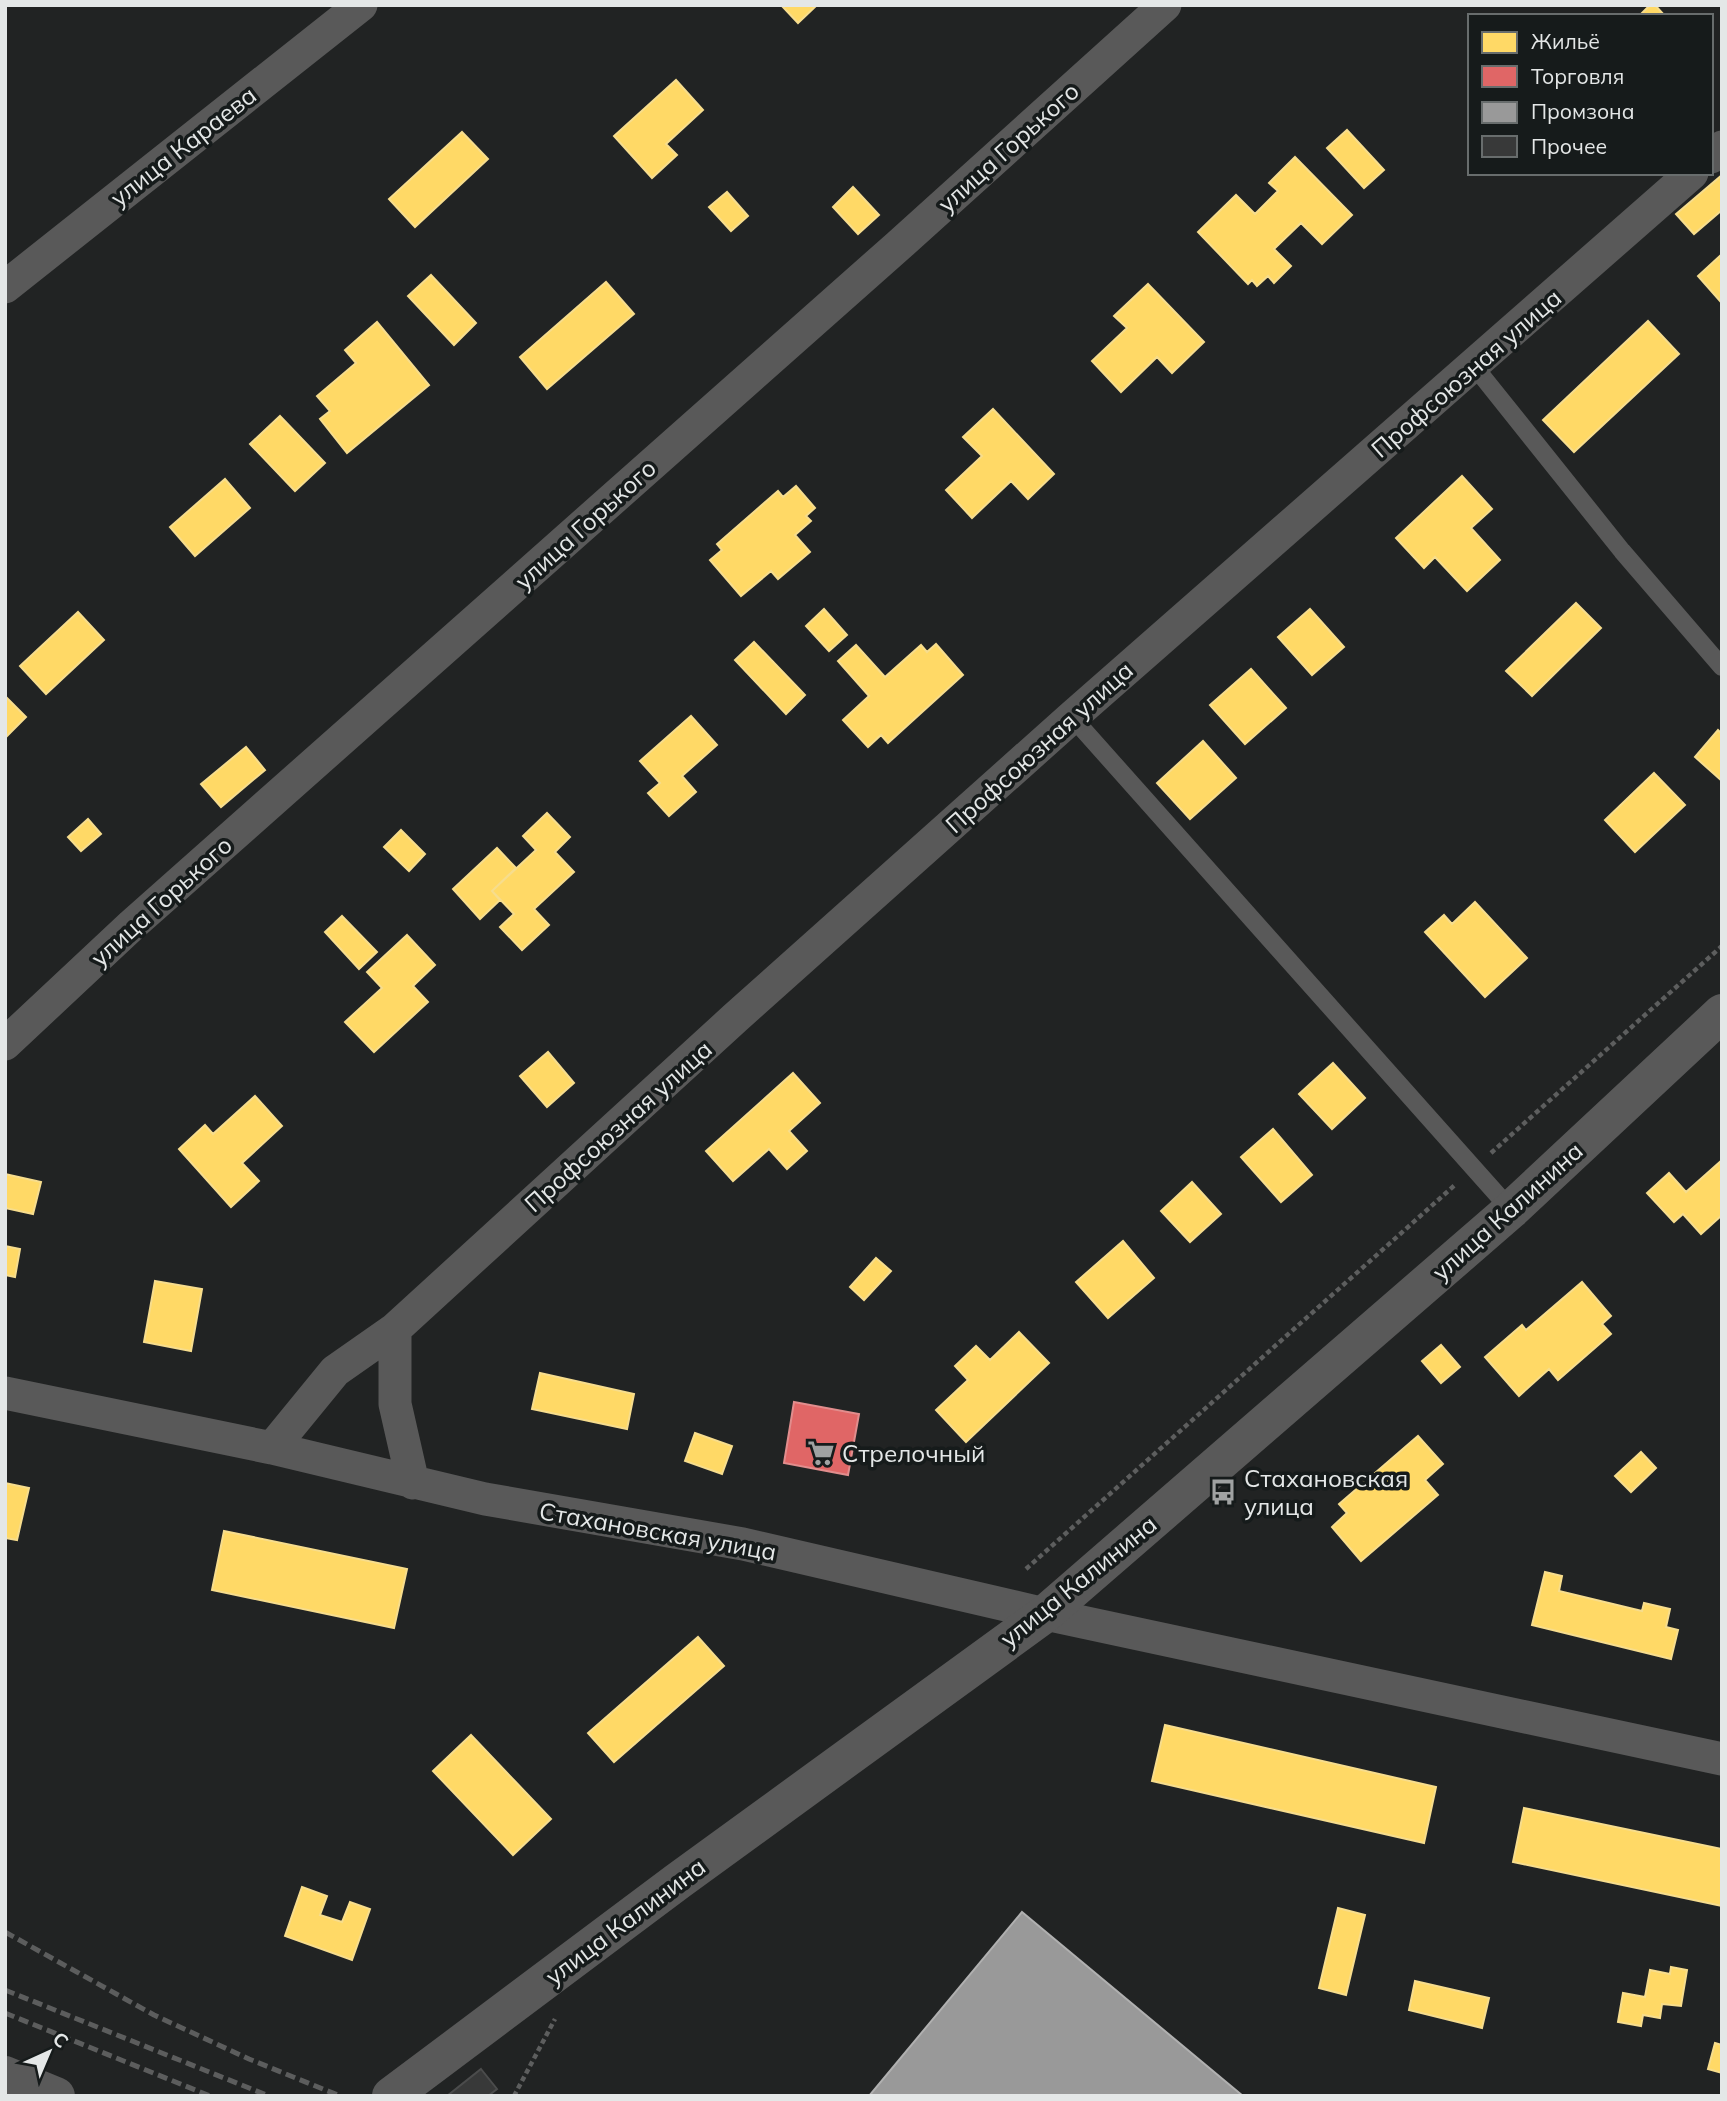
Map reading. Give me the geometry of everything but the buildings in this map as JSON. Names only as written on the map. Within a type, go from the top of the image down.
[{"type":"street","name":"улица Караева","points":[[5,287],[361,5]]},
{"type":"street","name":"улица Горького","points":[[5,1044],[132,925],[857,283],[1165,5]]},
{"type":"street","name":"Профсоюзная улица","points":[[272,1448],[335,1371],[395,1329],[745,1009],[1072,716],[1690,175]]},
{"type":"street","name":"улица Калинина","points":[[391,2096],[678,1881],[1045,1614],[1511,1210],[1722,1013]]},
{"type":"street","points":[[395,1329],[395,1404],[413,1483]]},
{"type":"street","name":"Стахановская улица","points":[[5,1393],[272,1448],[485,1499],[743,1544],[1045,1614],[1722,1759]]},
{"type":"street","points":[[5,2075],[56,2096]]},
{"type":"lane","points":[[1474,366],[1622,551],[1722,667]]},
{"type":"lane","points":[[1072,716],[1511,1210]]},
{"type":"path","points":[[1026,1569],[1722,946]]},
{"type":"path","points":[[514,2096],[554,2021],[563,2010]]},
{"type":"railway","points":[[5,1932],[154,2015],[249,2059],[340,2096]]},
{"type":"railway","points":[[5,1990],[269,2096]]},
{"type":"railway","points":[[5,2013],[210,2096]]},
{"type":"place","name":"Стрелочный","points":[[821,1453]]},
{"type":"place","name":"Стахановская улица","points":[[1223,1492]]}]
